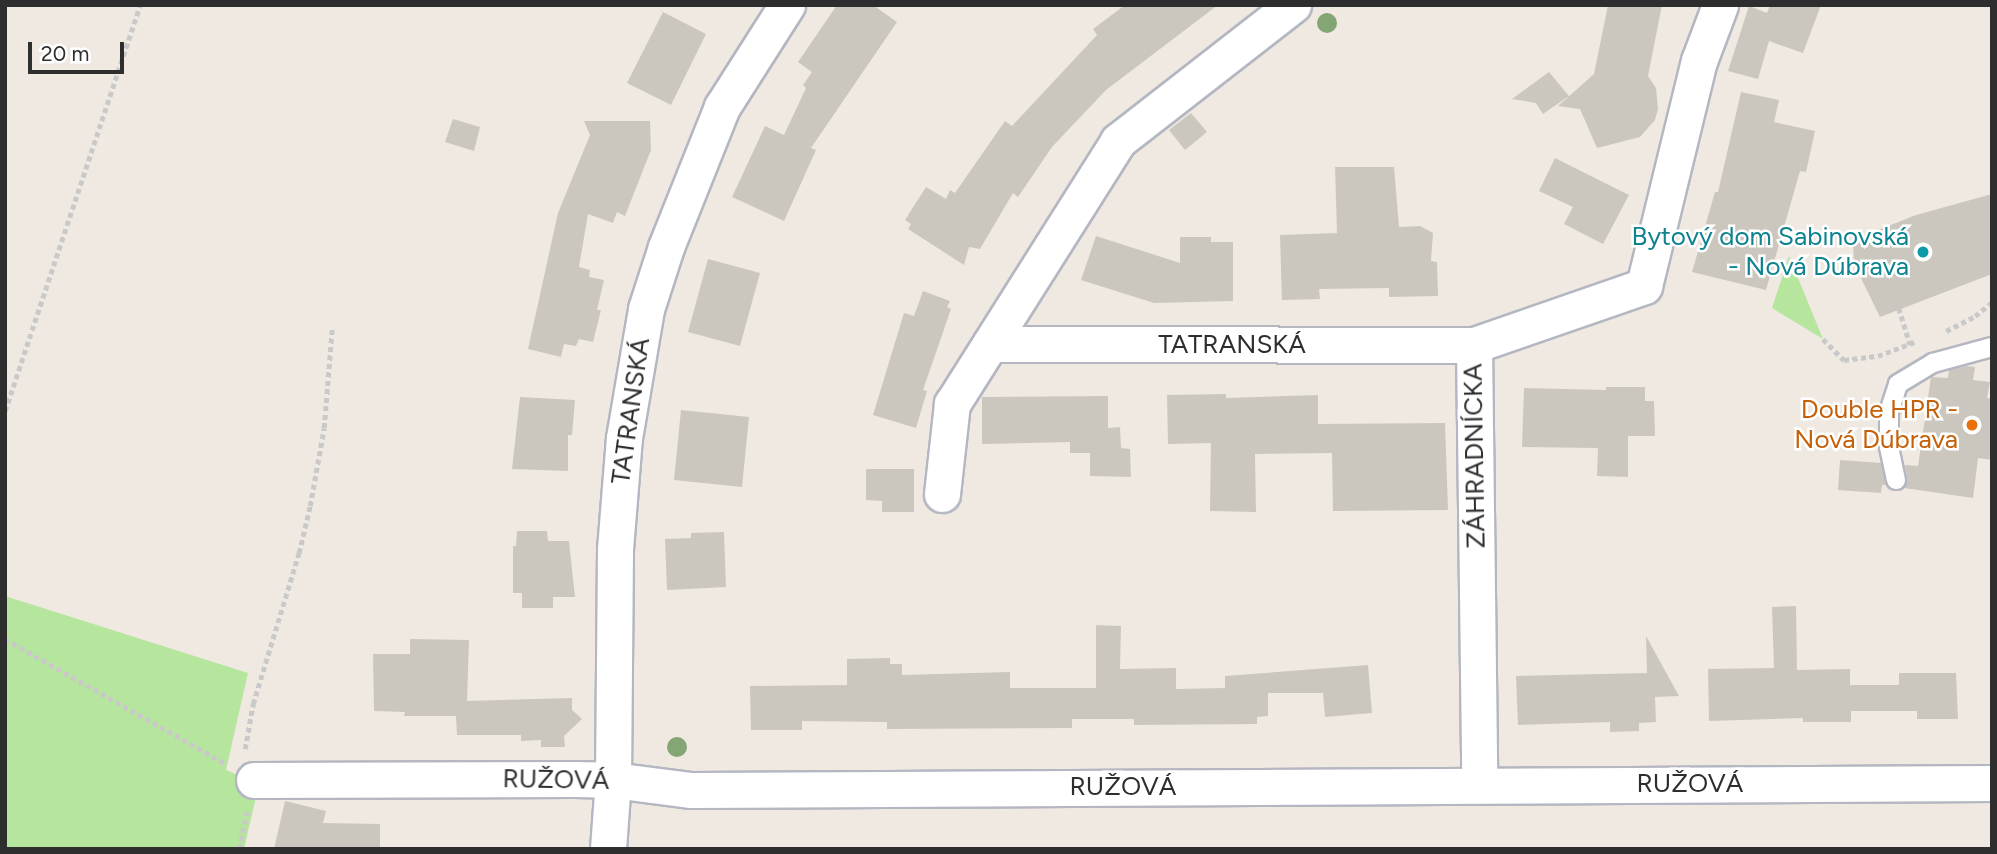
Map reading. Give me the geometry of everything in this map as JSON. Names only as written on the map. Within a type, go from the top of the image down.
[{"type":"street","name":"TATRANSKÁ","points":[[608,849],[613,780],[615,549],[624,438],[646,309],[671,234],[722,107],[787,5]]},
{"type":"street","points":[[942,494],[952,404],[1118,141],[1293,5]]},
{"type":"street","name":"ZÁHRADNÍCKA","points":[[1479,785],[1474,345],[1644,286],[1699,61],[1720,5]]},
{"type":"street","points":[[1035,273],[1030,315],[1038,328],[1074,345]]},
{"type":"street","name":"TATRANSKÁ","points":[[990,344],[1474,345]]},
{"type":"street","name":"RUŽOVÁ","points":[[254,780],[613,780],[691,790],[1992,783]]},
{"type":"lane","points":[[1896,480],[1889,447],[1889,412],[1898,384],[1933,363],[1992,347]]},
{"type":"path","points":[[5,411],[140,5]]},
{"type":"path","points":[[1936,335],[1975,316],[1992,302]]},
{"type":"path","points":[[1899,308],[1910,344]]},
{"type":"path","points":[[254,780],[242,764],[253,704],[299,554],[310,506],[324,428],[332,329]]},
{"type":"path","points":[[1823,339],[1844,360],[1878,356],[1923,339]]},
{"type":"path","points":[[5,639],[254,780]]},
{"type":"green space","points":[[1789,256],[1823,339],[1772,308]]},
{"type":"green space","points":[[5,596],[248,673],[226,770],[259,784],[244,849],[5,849]]},
{"type":"building","points":[[837,5],[873,5],[897,22],[811,148],[816,150],[784,221],[732,197],[765,126],[784,135],[806,88],[803,85],[812,72],[798,62]]},
{"type":"building","points":[[1125,5],[1218,5],[1106,90],[1052,147],[1018,197],[1013,193],[980,249],[969,247],[964,265],[908,229],[911,224],[905,220],[926,187],[946,199],[950,190],[955,193],[1005,121],[1012,126],[1097,35],[1093,29]]},
{"type":"building","points":[[1608,5],[1662,5],[1648,76],[1656,88],[1658,109],[1655,120],[1640,137],[1597,148],[1580,109],[1558,106],[1594,74]]},
{"type":"building","points":[[1770,5],[1821,5],[1803,53],[1769,41],[1758,79],[1728,71],[1749,6],[1767,13]]},
{"type":"building","points":[[663,12],[706,34],[671,105],[627,83]]},
{"type":"building","points":[[1549,72],[1569,96],[1543,114],[1536,103],[1512,99]]},
{"type":"building","points":[[1741,92],[1779,100],[1774,122],[1815,131],[1806,172],[1800,171],[1766,290],[1692,272],[1715,192],[1718,192]]},
{"type":"building","points":[[1191,113],[1207,132],[1185,150],[1169,130]]},
{"type":"building","points":[[453,119],[480,127],[474,151],[445,142]]},
{"type":"building","points":[[584,121],[650,121],[651,150],[625,216],[617,212],[613,223],[588,214],[579,267],[590,270],[589,277],[604,280],[597,310],[601,310],[593,342],[579,339],[576,346],[564,344],[561,357],[528,349],[558,213],[590,135]]},
{"type":"building","points":[[1555,158],[1629,195],[1603,244],[1564,224],[1573,207],[1539,191]]},
{"type":"building","points":[[1335,167],[1394,167],[1399,227],[1420,226],[1433,233],[1431,261],[1437,262],[1438,296],[1389,297],[1389,288],[1319,289],[1320,299],[1282,300],[1280,235],[1337,233]]},
{"type":"building","name":"Bytový dom Sabinovská - Nová Dúbrava","points":[[1992,194],[1992,274],[1880,317],[1854,264],[1853,240],[1916,215]]},
{"type":"building","points":[[1096,236],[1180,263],[1180,237],[1211,237],[1211,242],[1233,242],[1233,301],[1154,303],[1081,280]]},
{"type":"building","points":[[708,259],[760,273],[740,346],[688,332]]},
{"type":"building","points":[[923,291],[950,301],[947,307],[951,309],[923,390],[927,391],[916,428],[873,415],[904,313],[914,316]]},
{"type":"building","points":[[1975,367],[1973,380],[1990,382],[1987,398],[1992,399],[1992,460],[1978,458],[1973,498],[1904,488],[1907,478],[1905,465],[1918,466],[1931,377],[1948,378],[1949,370]]},
{"type":"building","points":[[1606,387],[1645,387],[1645,401],[1654,401],[1655,436],[1628,436],[1628,477],[1597,476],[1598,448],[1522,447],[1524,388],[1606,390]]},
{"type":"building","points":[[1226,394],[1226,398],[1318,395],[1318,424],[1445,423],[1448,510],[1333,511],[1332,453],[1255,454],[1256,512],[1210,511],[1211,443],[1168,444],[1167,395]]},
{"type":"building","points":[[1108,396],[1108,428],[1120,427],[1121,448],[1130,449],[1131,477],[1090,476],[1090,453],[1070,453],[1070,442],[982,444],[982,397]]},
{"type":"building","points":[[520,397],[575,400],[572,435],[568,435],[568,471],[512,469]]},
{"type":"building","points":[[681,410],[749,417],[742,487],[674,480]]},
{"type":"building","points":[[1840,460],[1881,463],[1886,485],[1882,485],[1881,493],[1838,490]]},
{"type":"building","points":[[866,469],[914,469],[914,512],[882,512],[882,501],[866,500]]},
{"type":"building","points":[[517,531],[547,531],[548,541],[569,541],[575,597],[553,597],[553,608],[522,608],[522,593],[513,593],[513,546],[516,546]]},
{"type":"building","points":[[724,532],[726,587],[667,590],[665,539],[691,538],[691,533]]},
{"type":"building","points":[[1796,606],[1797,670],[1850,669],[1850,685],[1899,685],[1899,673],[1956,673],[1958,719],[1917,719],[1917,711],[1851,711],[1851,722],[1803,722],[1803,718],[1709,721],[1708,669],[1774,668],[1772,607]]},
{"type":"building","points":[[1096,625],[1121,626],[1120,669],[1176,668],[1176,689],[1225,688],[1225,676],[1368,665],[1372,713],[1325,717],[1323,693],[1268,693],[1268,716],[1257,717],[1257,724],[1134,725],[1134,719],[1072,719],[1072,728],[887,729],[887,722],[802,721],[802,730],[751,730],[750,686],[847,685],[847,659],[890,658],[890,664],[902,664],[902,675],[1010,672],[1010,688],[1096,688]]},
{"type":"building","points":[[1646,636],[1679,696],[1655,697],[1656,722],[1639,723],[1639,731],[1610,732],[1610,722],[1518,725],[1516,676],[1647,673]]},
{"type":"building","points":[[410,639],[469,640],[467,701],[572,698],[572,710],[582,719],[564,736],[565,747],[541,747],[541,740],[521,741],[521,735],[457,735],[456,716],[404,716],[405,712],[374,711],[373,654],[410,654]]},
{"type":"building","points":[[285,801],[326,811],[323,823],[380,824],[380,849],[274,849]]},
{"type":"place","name":"Bytový dom Sabinovská - Nová Dúbrava","points":[[1923,252]]},
{"type":"place","name":"Double HPR - Nová Dúbrava","points":[[1972,425]]}]
